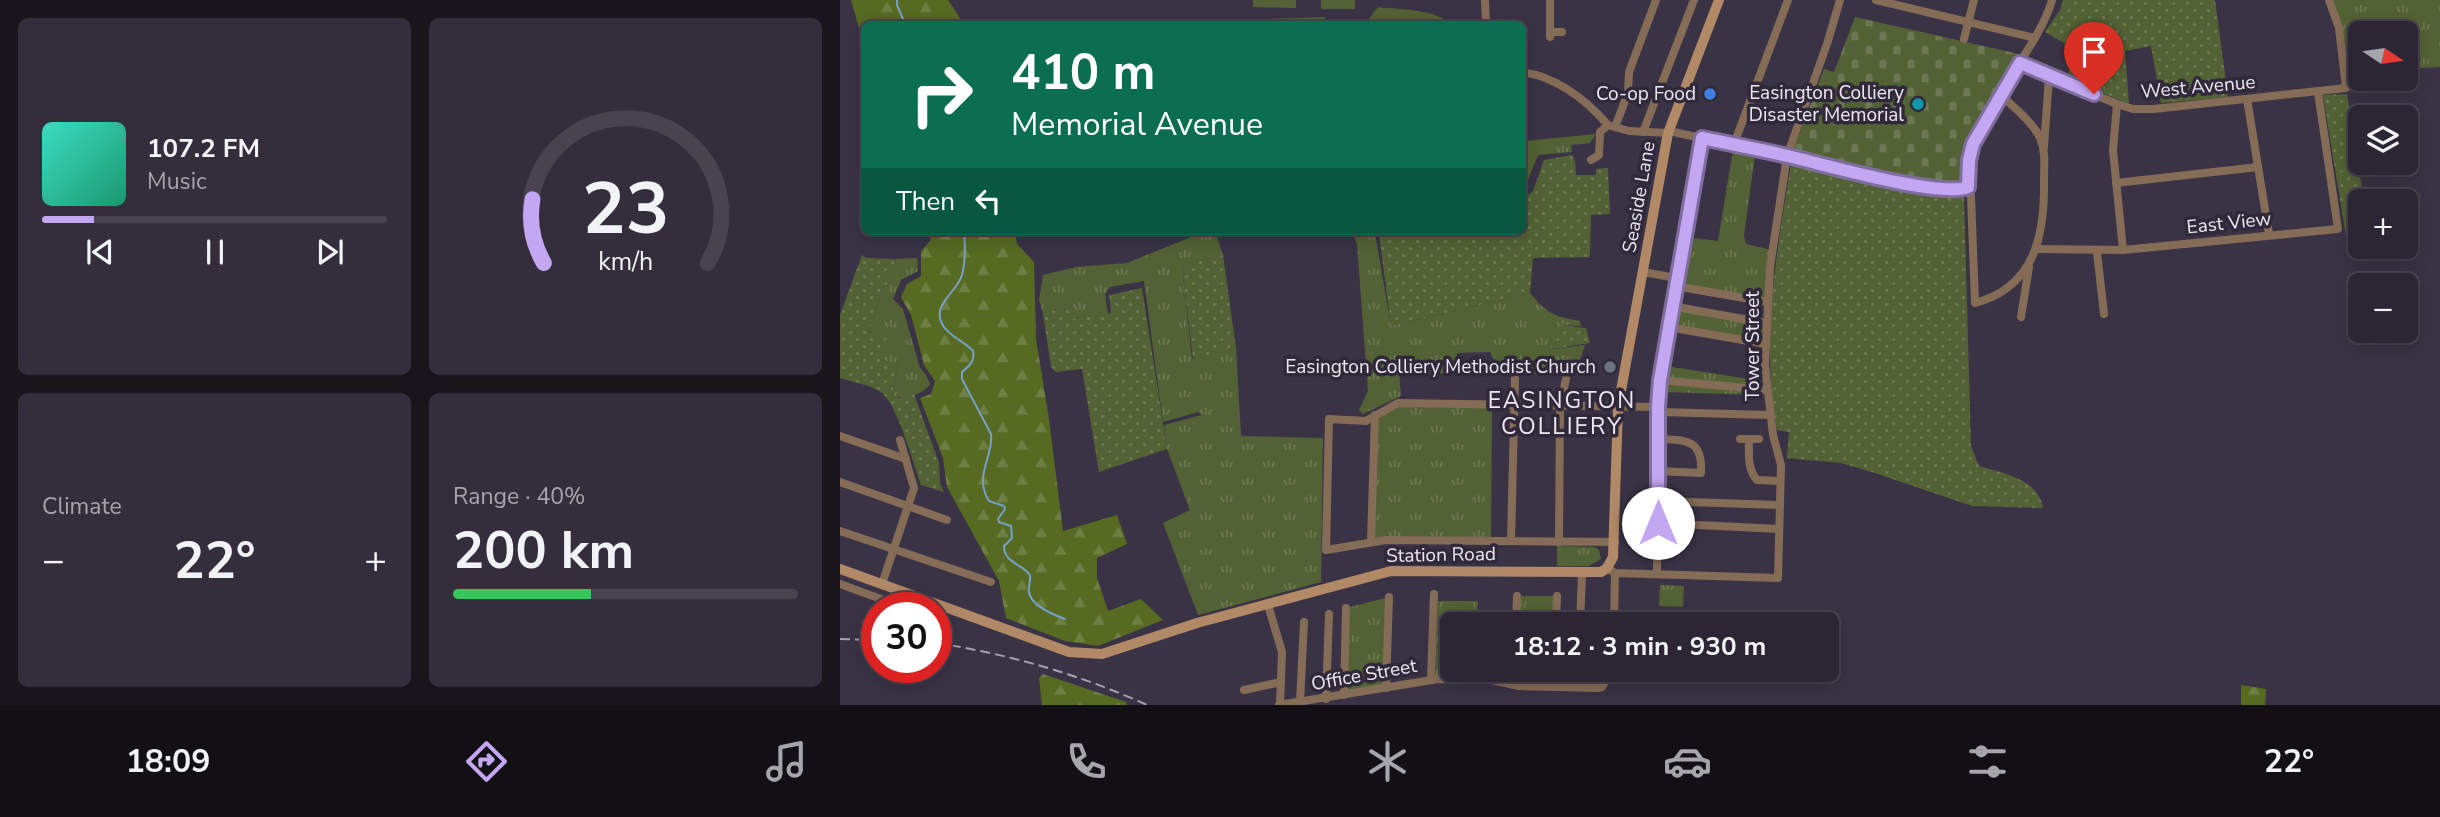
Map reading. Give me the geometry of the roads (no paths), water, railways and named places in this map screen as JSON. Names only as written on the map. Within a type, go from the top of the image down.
[{"type":"main road","name":"Seaside Lane","points":[[1611,570],[1615,542],[1618,407],[1669,132],[1719,0]]},
{"type":"main road","name":"Station Road","points":[[840,569],[905,592]]},
{"type":"main road","name":"Station Road","points":[[952,609],[1069,652],[1102,654],[1197,624],[1379,574],[1403,570],[1582,573],[1611,570]]},
{"type":"street","points":[[1485,0],[1486,21]]},
{"type":"street","points":[[1550,0],[1550,34],[1562,33]]},
{"type":"street","points":[[1591,160],[1599,155],[1600,132],[1612,126],[1628,93],[1629,72],[1656,0]]},
{"type":"street","points":[[1643,132],[1694,0]]},
{"type":"street","points":[[1734,144],[1788,0]]},
{"type":"street","name":"Tower Street","points":[[1657,574],[1777,578],[1781,465],[1767,390],[1767,302],[1787,156],[1840,0]]},
{"type":"street","points":[[1876,0],[2035,38]]},
{"type":"street","points":[[1964,39],[1974,0]]},
{"type":"street","points":[[2049,76],[2044,150],[2045,191],[2036,249],[2021,278],[1991,299],[1975,303],[1971,196],[1968,187],[1969,160],[1973,144],[2047,18],[2052,0]]},
{"type":"street","name":"West Avenue","points":[[2020,63],[2133,109],[2346,88],[2339,29],[2329,0]]},
{"type":"street","points":[[1526,73],[1562,85],[1612,126],[1643,132],[1669,132],[1734,144],[1920,186],[1961,190],[1968,187]]},
{"type":"street","name":"East View","points":[[2036,249],[2097,252],[2338,229],[2318,92]]},
{"type":"street","points":[[2000,94],[2035,130],[2044,150]]},
{"type":"street","points":[[2247,99],[2269,234]]},
{"type":"street","points":[[2117,104],[2113,150],[2123,250]]},
{"type":"street","points":[[1613,612],[1611,570],[1657,574],[1660,380],[1702,138]]},
{"type":"street","points":[[2116,183],[2258,167]]},
{"type":"street","points":[[2097,252],[2104,314]]},
{"type":"street","points":[[2021,317],[2030,264]]},
{"type":"street","points":[[1643,272],[1675,282],[1767,302]]},
{"type":"street","points":[[1671,306],[1766,323]]},
{"type":"street","points":[[1668,327],[1766,344]]},
{"type":"street","points":[[1511,541],[1512,405],[1515,378]]},
{"type":"street","points":[[1559,542],[1560,406],[1566,379]]},
{"type":"street","points":[[1660,380],[1767,390]]},
{"type":"street","points":[[1615,542],[1371,541],[1326,550],[1329,419],[1366,421],[1398,403],[1618,407],[1770,415]]},
{"type":"street","points":[[1371,541],[1375,415]]},
{"type":"street","points":[[840,436],[906,459]]},
{"type":"street","points":[[1658,439],[1683,440],[1696,447],[1701,456],[1701,473]]},
{"type":"street","points":[[1749,439],[1752,475],[1757,480],[1780,481]]},
{"type":"street","points":[[882,584],[914,488],[900,440]]},
{"type":"street","points":[[1658,471],[1712,473]]},
{"type":"street","points":[[840,482],[947,520]]},
{"type":"street","points":[[1658,501],[1780,505]]},
{"type":"street","points":[[1658,523],[1779,529]]},
{"type":"street","points":[[840,531],[991,582]]},
{"type":"street","points":[[1580,612],[1582,573]]},
{"type":"street","points":[[840,584],[862,592]]},
{"type":"street","points":[[1431,680],[1434,594]]},
{"type":"street","points":[[1516,612],[1517,596]]},
{"type":"street","points":[[1556,612],[1557,596]]},
{"type":"street","points":[[1386,688],[1389,597]]},
{"type":"street","points":[[1268,605],[1282,652],[1279,705]]},
{"type":"street","points":[[1344,695],[1346,608]]},
{"type":"street","points":[[1326,699],[1329,614]]},
{"type":"street","points":[[1300,702],[1304,621]]},
{"type":"street","name":"Office Street","points":[[1279,705],[1431,680],[1492,680],[1514,685],[1554,687],[1602,687],[1605,682]]},
{"type":"street","points":[[1244,690],[1281,682]]},
{"type":"street","points":[[1554,682],[1554,687]]},
{"type":"street","points":[[1578,682],[1578,687]]},
{"type":"waterway","points":[[897,0],[904,21]]},
{"type":"waterway","points":[[964,235],[962,275],[942,306],[940,319],[947,331],[973,351],[972,361],[962,372],[962,379],[991,434],[983,475],[985,492],[989,501],[1004,506],[1005,509],[998,519],[999,522],[1011,526],[1012,538],[1004,546],[1005,552],[1030,575],[1029,590],[1034,602],[1065,619]]},
{"type":"railway","points":[[840,639],[861,640]]},
{"type":"railway","points":[[952,646],[1044,667],[1147,705]]},
{"type":"place","name":"Co-op Food","points":[[1710,94]]},
{"type":"place","name":"Easington Colliery Disaster Memorial","points":[[1918,104]]},
{"type":"place","name":"Easington Colliery Methodist Church","points":[[1610,367]]},
{"type":"district","name":"EASINGTON COLLIERY","points":[[1562,413]]}]
